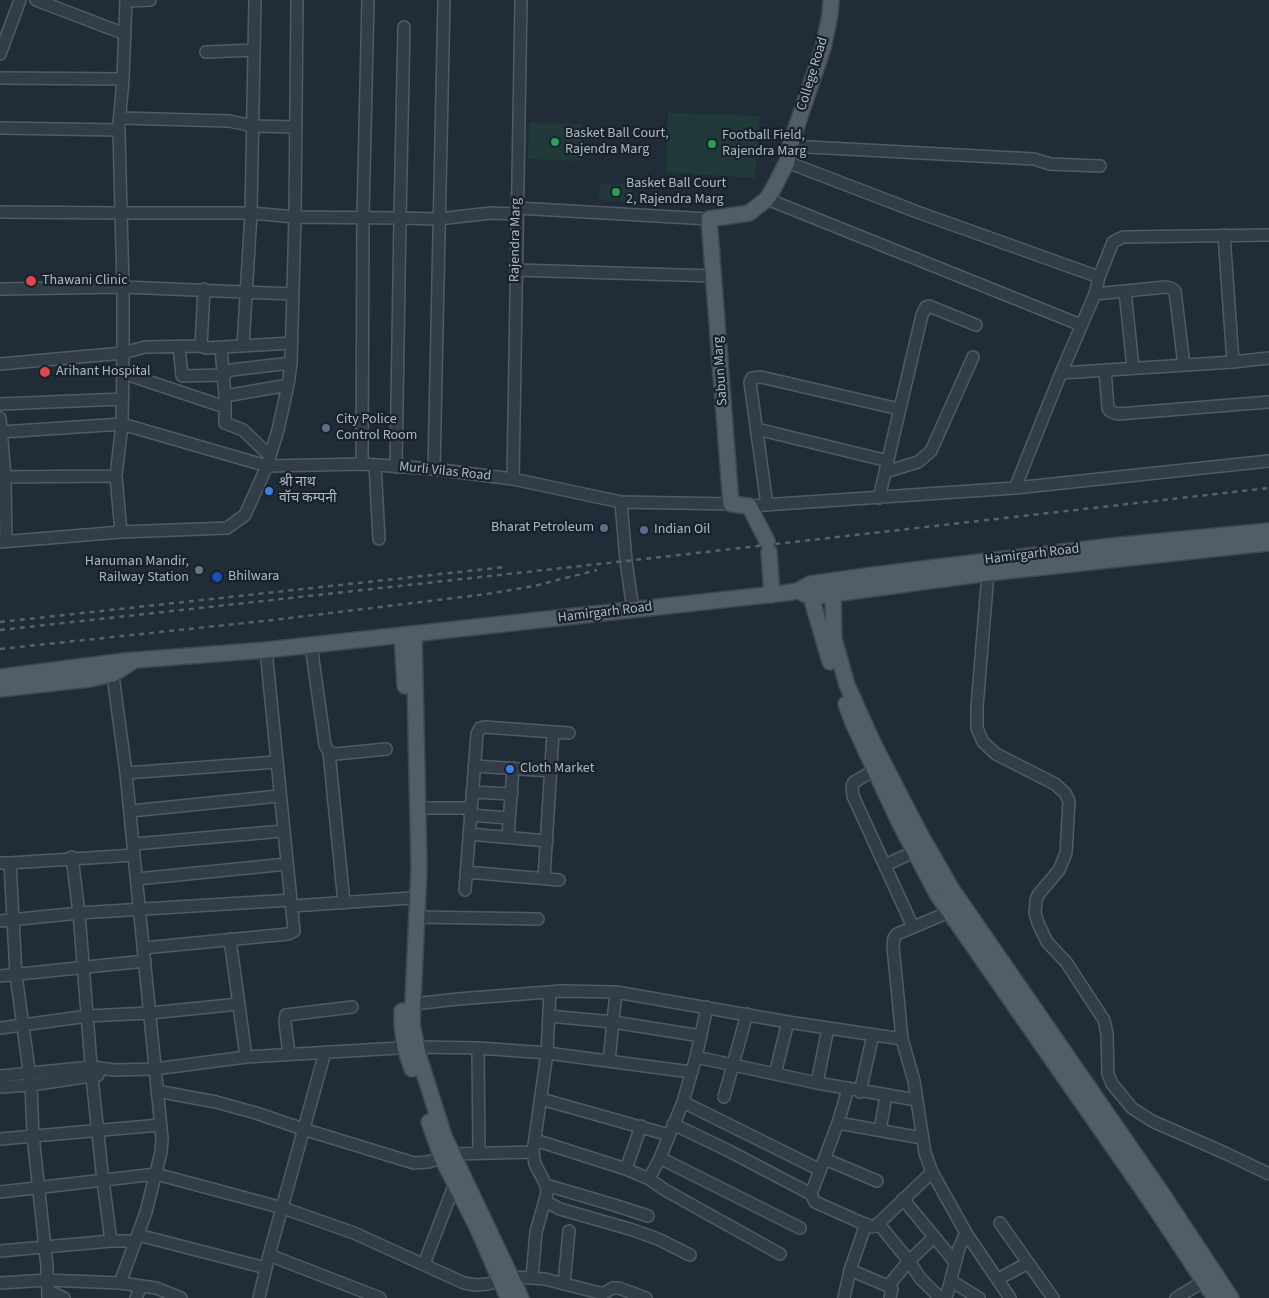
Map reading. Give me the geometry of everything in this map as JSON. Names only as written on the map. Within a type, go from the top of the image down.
[{"type":"main road","name":"College Road","points":[[709,219],[749,212],[767,199],[787,162],[790,146],[823,48],[831,0]]},
{"type":"main road","name":"Sabun Marg","points":[[709,219],[730,504]]},
{"type":"main road","points":[[730,504],[749,506],[768,547],[772,594]]},
{"type":"main road","name":"Hamirgarh Road","points":[[832,588],[985,561],[1269,531]]},
{"type":"main road","name":"Hamirgarh Road","points":[[113,669],[133,661],[266,650],[772,594],[1269,543]]},
{"type":"main road","points":[[832,588],[834,639],[848,685],[874,745],[923,840],[951,888],[1025,993],[1210,1278],[1215,1298]]},
{"type":"main road","points":[[806,591],[853,723],[914,852],[937,894],[1150,1200],[1210,1278],[1231,1298]]},
{"type":"main road","points":[[408,635],[418,808],[419,868],[411,1047]]},
{"type":"main road","points":[[408,635],[414,868],[404,978],[402,1024],[444,1136],[447,1156],[505,1278],[521,1298]]},
{"type":"main road","points":[[0,677],[113,669]]},
{"type":"main road","points":[[0,689],[90,679],[113,669]]},
{"type":"main road","points":[[505,1278],[508,1298]]},
{"type":"street","points":[[0,54],[20,0]]},
{"type":"street","points":[[36,0],[125,34]]},
{"type":"street","points":[[121,532],[116,476],[122,424],[123,373],[119,130],[126,1],[150,0]]},
{"type":"street","points":[[243,346],[251,213],[255,0]]},
{"type":"street","points":[[0,418],[3,542],[121,532],[227,528],[245,515],[268,461],[278,430],[288,385],[292,343],[295,217],[297,0]]},
{"type":"street","points":[[362,464],[363,217],[368,0]]},
{"type":"street","points":[[434,469],[444,0]]},
{"type":"street","name":"Rajendra Marg","points":[[512,479],[521,0]]},
{"type":"street","points":[[396,467],[404,27]]},
{"type":"street","points":[[206,52],[254,50]]},
{"type":"street","points":[[0,78],[123,79]]},
{"type":"street","points":[[120,118],[229,122],[253,126],[296,127]]},
{"type":"street","points":[[0,128],[119,130]]},
{"type":"street","points":[[790,146],[1034,159],[1050,164],[1100,166]]},
{"type":"street","points":[[787,162],[929,217],[1098,277]]},
{"type":"street","points":[[767,199],[1082,325]]},
{"type":"street","points":[[0,212],[251,213],[295,217],[438,219],[516,211],[709,219]]},
{"type":"street","points":[[1224,235],[1233,362]]},
{"type":"street","points":[[1015,488],[1095,294],[1098,277],[1113,242],[1124,236],[1269,235]]},
{"type":"street","points":[[516,270],[714,276]]},
{"type":"street","points":[[0,289],[123,287],[292,294]]},
{"type":"street","points":[[1095,294],[1172,288],[1175,291],[1184,364]]},
{"type":"street","points":[[201,346],[204,290]]},
{"type":"street","points":[[1125,291],[1133,368]]},
{"type":"street","points":[[879,498],[922,315],[926,307],[930,306],[976,325]]},
{"type":"street","points":[[0,364],[123,353],[144,347],[201,346],[221,348],[292,343]]},
{"type":"street","points":[[179,346],[182,376],[223,375],[231,370],[290,362]]},
{"type":"street","points":[[221,348],[225,423],[242,430],[268,461]]},
{"type":"street","points":[[757,428],[886,467],[918,462],[931,451],[973,357]]},
{"type":"street","points":[[1061,373],[1269,358]]},
{"type":"street","points":[[1105,370],[1108,408],[1110,411],[1118,414],[1269,402]]},
{"type":"street","points":[[123,373],[225,402],[288,385]]},
{"type":"street","points":[[767,505],[750,382],[752,378],[761,377],[900,409]]},
{"type":"street","points":[[0,404],[122,399]]},
{"type":"street","name":"Murli Vilas Road","points":[[1,432],[122,424],[268,461],[362,464],[434,469],[512,479],[621,502],[730,504]]},
{"type":"street","points":[[749,506],[1015,488],[1269,461]]},
{"type":"street","points":[[375,466],[379,539]]},
{"type":"street","points":[[2,477],[116,476]]},
{"type":"street","points":[[621,502],[626,562],[633,610]]},
{"type":"street","points":[[988,573],[976,707],[977,728],[983,742],[996,754],[1055,784],[1065,792],[1069,801],[1066,853],[1059,870],[1038,895],[1035,913],[1047,942],[1066,962],[1104,1020],[1108,1034],[1108,1074],[1112,1084],[1132,1108],[1152,1121],[1269,1174]]},
{"type":"street","points":[[311,645],[325,745],[329,752],[344,902]]},
{"type":"street","points":[[144,948],[288,934],[294,930],[279,796],[266,650]]},
{"type":"street","points":[[113,669],[131,811],[162,1138],[162,1152],[156,1174],[137,1238],[120,1283]]},
{"type":"street","points":[[465,890],[474,766],[477,734],[480,728],[569,733]]},
{"type":"street","points":[[544,878],[553,733]]},
{"type":"street","points":[[329,752],[336,754],[386,749]]},
{"type":"street","points":[[126,773],[276,762]]},
{"type":"street","points":[[474,766],[551,771]]},
{"type":"street","points":[[508,837],[513,768]]},
{"type":"street","points":[[875,770],[854,782],[852,786],[853,796],[913,927]]},
{"type":"street","points":[[472,792],[512,794]]},
{"type":"street","points":[[131,811],[279,796]]},
{"type":"street","points":[[418,808],[470,812],[509,818]]},
{"type":"street","points":[[47,1290],[45,1247],[33,1135],[31,1085],[16,975],[13,920],[5,863],[72,858],[283,831]]},
{"type":"street","points":[[469,834],[547,841]]},
{"type":"street","points":[[885,865],[914,852]]},
{"type":"street","points":[[72,858],[80,913],[92,1072],[103,1181],[112,1241]]},
{"type":"street","points":[[138,879],[287,864]]},
{"type":"street","points":[[466,872],[558,880]]},
{"type":"street","points":[[0,920],[80,913],[411,898]]},
{"type":"street","points":[[949,912],[897,934],[894,938],[893,946],[902,1039],[918,1100],[925,1153],[932,1172],[966,1233],[1010,1298]]},
{"type":"street","points":[[417,917],[538,919]]},
{"type":"street","points":[[230,939],[246,1057]]},
{"type":"street","points":[[0,976],[145,961]]},
{"type":"street","points":[[413,1004],[561,991],[616,992],[788,1022],[902,1039]]},
{"type":"street","points":[[532,1278],[538,1219],[547,1193],[546,1186],[535,1164],[533,1152],[547,1053],[550,992]]},
{"type":"street","points":[[609,1060],[616,992]]},
{"type":"street","points":[[0,1028],[88,1016],[150,1013],[239,1004]]},
{"type":"street","points":[[289,1054],[285,1022],[286,1014],[352,1007]]},
{"type":"street","points":[[649,1179],[660,1158],[683,1102],[696,1057],[707,1007]]},
{"type":"street","points":[[724,1097],[747,1014]]},
{"type":"street","points":[[549,1016],[612,1022],[701,1036]]},
{"type":"street","points":[[774,1074],[788,1022]]},
{"type":"street","points":[[816,1083],[828,1028]]},
{"type":"street","points":[[811,1194],[838,1123],[854,1090],[873,1035]]},
{"type":"street","points":[[0,1076],[29,1072],[155,1069],[246,1057],[411,1047],[478,1048],[547,1053],[691,1072]]},
{"type":"street","points":[[478,1048],[479,1152]]},
{"type":"street","points":[[259,1298],[325,1052]]},
{"type":"street","points":[[696,1057],[816,1083],[918,1100]]},
{"type":"street","points":[[0,1087],[31,1085],[92,1072]]},
{"type":"street","points":[[157,1091],[216,1102],[256,1113],[414,1163],[479,1152],[533,1152]]},
{"type":"street","points":[[880,1130],[886,1096]]},
{"type":"street","points":[[541,1099],[641,1126],[671,1130],[729,1151],[811,1194],[815,1202],[871,1226],[876,1226],[932,1172]]},
{"type":"street","points":[[683,1102],[822,1164],[877,1181]]},
{"type":"street","points":[[838,1123],[922,1138]]},
{"type":"street","points":[[0,1139],[160,1125]]},
{"type":"street","points":[[626,1169],[641,1126]]},
{"type":"street","points":[[535,1140],[626,1169],[649,1179],[780,1254]]},
{"type":"street","points":[[660,1158],[800,1228]]},
{"type":"street","points":[[0,1192],[156,1174],[283,1208],[354,1233],[464,1283],[476,1285],[488,1284],[505,1278],[532,1278],[600,1293],[607,1292],[613,1288],[619,1288],[646,1298]]},
{"type":"street","points":[[424,1264],[458,1176]]},
{"type":"street","points":[[546,1186],[648,1216]]},
{"type":"street","points":[[903,1199],[955,1262]]},
{"type":"street","points":[[545,1201],[560,1209],[658,1239],[690,1255]]},
{"type":"street","points":[[878,1223],[909,1261],[920,1278],[940,1298]]},
{"type":"street","points":[[1000,1223],[1053,1298]]},
{"type":"street","points":[[844,1298],[850,1270],[866,1224]]},
{"type":"street","points":[[564,1284],[569,1231]]},
{"type":"street","points":[[946,1298],[959,1248],[966,1233]]},
{"type":"street","points":[[888,1286],[909,1261],[934,1237]]},
{"type":"street","points":[[0,1251],[137,1238],[266,1268]]},
{"type":"street","points":[[269,1255],[380,1298]]},
{"type":"street","points":[[998,1279],[1028,1263]]},
{"type":"street","points":[[850,1270],[888,1286],[892,1290],[890,1298]]},
{"type":"street","points":[[1176,1298],[1210,1278]]},
{"type":"street","points":[[951,1281],[979,1298]]},
{"type":"street","points":[[0,1283],[47,1290],[120,1283],[156,1288],[181,1298]]},
{"type":"street","points":[[136,1298],[141,1286]]},
{"type":"street","points":[[47,1290],[64,1298]]},
{"type":"green space","name":"Football Field, Rajendra Marg","points":[[668,113],[760,116],[755,178],[666,172]]},
{"type":"green space","name":"Basket Ball Court, Rajendra Marg","points":[[529,123],[581,124],[581,161],[528,159]]},
{"type":"green space","name":"Basket Ball Court 2, Rajendra Marg","points":[[600,184],[632,184],[632,202],[599,200]]},
{"type":"railway","points":[[0,630],[1269,488]]},
{"type":"railway","points":[[0,622],[505,567]]},
{"type":"railway","points":[[0,649],[273,620],[487,594],[534,586],[597,570]]},
{"type":"place","name":"Basket Ball Court, Rajendra Marg","points":[[555,142]]},
{"type":"place","name":"Football Field, Rajendra Marg","points":[[712,144]]},
{"type":"place","name":"Basket Ball Court 2, Rajendra Marg","points":[[616,192]]},
{"type":"place","name":"Thawani Clinic","points":[[31,281]]},
{"type":"place","name":"Arihant Hospital","points":[[45,372]]},
{"type":"place","name":"City Police Control Room","points":[[326,428]]},
{"type":"place","name":"श्री नाथ वॉच कम्पनी","points":[[269,491]]},
{"type":"place","name":"Bharat Petroleum","points":[[604,528]]},
{"type":"place","name":"Indian Oil","points":[[644,530]]},
{"type":"place","name":"Hanuman Mandir, Railway Station","points":[[199,570]]},
{"type":"place","name":"Bhilwara","points":[[217,577]]},
{"type":"place","name":"Cloth Market","points":[[510,769]]}]
